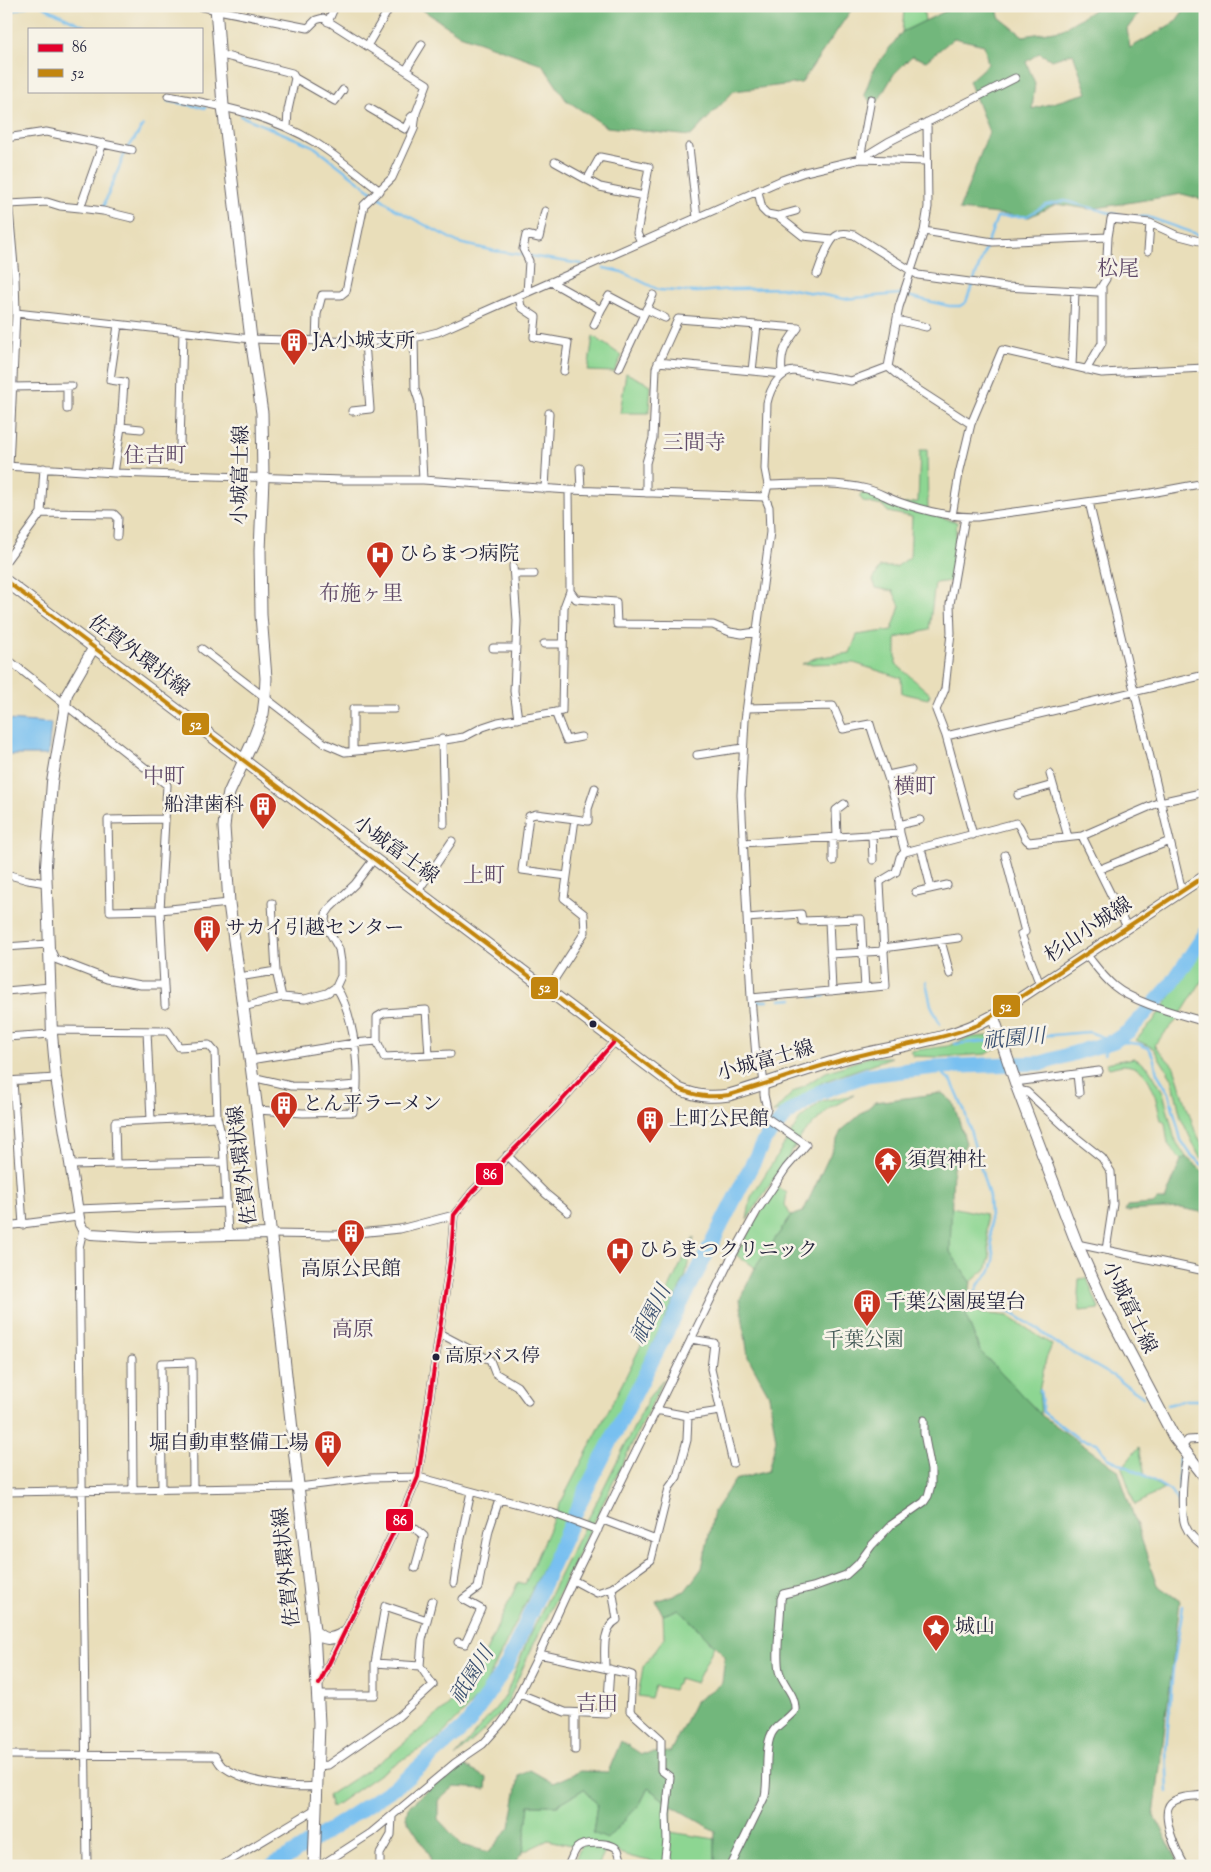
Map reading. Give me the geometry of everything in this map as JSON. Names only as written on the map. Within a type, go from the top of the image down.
[{"type":"main road","name":"小城富士線","points":[[216,8],[223,106],[251,339],[262,413],[263,478],[260,551],[261,615],[266,698],[263,714],[244,761],[679,1089],[691,1094],[715,1097],[729,1095],[850,1058],[954,1034],[978,1025],[993,1016],[1017,1086],[1077,1244],[1103,1302],[1174,1437],[1205,1477]]},
{"type":"main road","name":"佐賀外環状線","points":[[6,581],[244,761],[229,793],[224,827],[229,903],[257,1110],[314,1632],[318,1690],[318,1786],[314,1866]]},
{"type":"main road","points":[[314,1632],[320,1637],[327,1639],[333,1639],[342,1634]]},
{"type":"street","points":[[198,6],[216,8],[308,28],[316,20],[323,18],[427,84],[416,114],[414,129],[392,178],[364,205],[346,291],[342,295],[322,295],[317,314],[316,342]]},
{"type":"street","points":[[328,22],[335,6]]},
{"type":"street","points":[[367,46],[387,12]]},
{"type":"street","points":[[406,70],[422,44]]},
{"type":"street","points":[[218,54],[292,73],[295,78],[335,102],[343,90]]},
{"type":"street","points":[[287,128],[288,110],[295,78]]},
{"type":"street","points":[[860,159],[927,122],[1015,78]]},
{"type":"street","points":[[168,96],[223,106],[249,113],[287,128],[316,143],[377,194]]},
{"type":"street","points":[[860,159],[871,99]]},
{"type":"street","points":[[369,108],[405,129],[411,117],[416,114]]},
{"type":"street","points":[[888,367],[897,320],[924,231],[928,207],[927,122]]},
{"type":"street","points":[[6,138],[46,132],[129,149]]},
{"type":"street","points":[[80,208],[103,144]]},
{"type":"street","points":[[688,147],[697,218]]},
{"type":"street","points":[[588,180],[600,157],[649,167],[637,233],[641,242]]},
{"type":"street","points":[[16,313],[251,339],[364,342],[414,338],[438,332],[782,180],[805,172],[860,159],[926,161]]},
{"type":"street","points":[[555,162],[600,187],[644,196]]},
{"type":"street","points":[[6,176],[15,277],[16,313],[10,329],[12,386],[8,466],[114,473],[343,480],[424,480],[569,490],[765,496]]},
{"type":"street","points":[[758,191],[762,209],[767,214],[778,216],[796,211]]},
{"type":"street","points":[[8,207],[47,202],[60,206],[103,211],[132,218]]},
{"type":"street","points":[[527,292],[528,261],[523,249],[526,235],[539,238],[545,211]]},
{"type":"street","points":[[778,216],[803,236],[832,240]]},
{"type":"street","points":[[817,274],[832,240],[838,235],[844,234],[854,235],[918,275],[1006,287],[1098,292],[1106,279],[1111,219],[1150,223],[1176,235],[1202,242]]},
{"type":"street","points":[[1148,251],[1150,223]]},
{"type":"street","points":[[924,231],[993,242],[1108,238]]},
{"type":"street","points":[[551,282],[601,310]]},
{"type":"street","points":[[1086,370],[1102,343],[1102,288]]},
{"type":"street","points":[[1072,366],[1075,291]]},
{"type":"street","points":[[620,368],[652,295]]},
{"type":"street","points":[[519,296],[521,307],[536,316],[534,337],[568,343],[564,371]]},
{"type":"street","points":[[594,325],[609,296],[665,318]]},
{"type":"street","points":[[320,1866],[392,1817],[448,1769],[483,1744],[501,1724],[520,1694],[573,1580],[730,1260],[757,1211],[786,1168],[806,1145],[764,1116],[767,1109],[762,1068],[756,1056],[751,998],[741,795],[747,708],[770,532],[769,507],[765,496],[768,485],[765,469],[767,403],[768,397],[782,374],[781,358],[788,342],[798,328],[678,319],[658,362],[654,395],[653,438],[646,462],[646,493]]},
{"type":"street","points":[[897,320],[926,327]]},
{"type":"street","points":[[114,473],[121,427],[124,382],[110,380],[118,325]]},
{"type":"street","points":[[752,371],[757,325]]},
{"type":"street","points":[[180,445],[183,332]]},
{"type":"street","points":[[414,338],[415,389],[419,400],[424,480]]},
{"type":"street","points":[[352,411],[370,410],[364,342]]},
{"type":"street","points":[[952,516],[959,474],[971,424],[1002,350],[1086,370],[1108,373],[1205,368]]},
{"type":"street","points":[[658,362],[782,374],[794,371],[851,381],[888,367]]},
{"type":"street","points":[[888,367],[906,382],[971,424]]},
{"type":"street","points":[[12,386],[70,386],[67,408]]},
{"type":"street","points":[[545,488],[549,413]]},
{"type":"street","points":[[121,427],[141,429]]},
{"type":"street","points":[[6,561],[41,513],[44,468]]},
{"type":"street","points":[[580,468],[581,490]]},
{"type":"street","points":[[768,485],[852,486],[869,490],[921,509],[965,517],[998,515],[1090,502],[1205,483]]},
{"type":"street","points":[[202,649],[324,744],[336,749],[353,751],[464,737],[498,722],[562,711],[564,607],[570,591],[569,490]]},
{"type":"street","points":[[1090,502],[1182,891]]},
{"type":"street","points":[[41,513],[114,514],[118,518],[117,536]]},
{"type":"street","points":[[965,517],[950,604],[951,633],[945,689],[936,710],[946,736],[974,835]]},
{"type":"street","points":[[513,566],[517,621],[514,691],[518,719]]},
{"type":"street","points":[[514,574],[534,574]]},
{"type":"street","points":[[570,591],[576,599],[616,602],[617,624],[713,625],[730,632],[742,634],[756,632]]},
{"type":"street","points":[[544,644],[563,644]]},
{"type":"street","points":[[94,647],[67,694],[59,732],[52,782],[46,852],[51,1032],[56,1078],[70,1165],[80,1224],[83,1230],[91,1234],[142,1237],[228,1234],[336,1235],[400,1229],[454,1215]]},
{"type":"street","points":[[493,648],[516,648]]},
{"type":"street","points":[[6,658],[167,785],[160,910],[164,1005]]},
{"type":"street","points":[[946,736],[1205,675]]},
{"type":"street","points":[[747,708],[833,706],[843,729],[870,724],[888,775],[905,852]]},
{"type":"street","points":[[353,751],[352,709],[394,709]]},
{"type":"street","points":[[556,712],[566,740],[582,737]]},
{"type":"street","points":[[442,740],[444,824]]},
{"type":"street","points":[[697,755],[743,748]]},
{"type":"street","points":[[888,775],[910,770]]},
{"type":"street","points":[[1050,774],[1068,837]]},
{"type":"street","points":[[1018,795],[1053,785]]},
{"type":"street","points":[[567,876],[522,870],[529,816],[536,814],[588,820],[588,809],[595,788]]},
{"type":"street","points":[[751,998],[886,986],[880,884],[881,881],[896,872],[900,857],[905,852],[1016,823],[1020,826],[1026,841],[1029,842],[1082,836],[1160,802],[1205,792]]},
{"type":"street","points":[[837,837],[836,810],[844,804]]},
{"type":"street","points":[[165,819],[108,820],[110,911],[160,910],[229,903]]},
{"type":"street","points":[[548,989],[585,932],[584,914],[564,898],[575,819]]},
{"type":"street","points":[[742,843],[872,834],[900,829],[920,820]]},
{"type":"street","points":[[872,834],[873,860]]},
{"type":"street","points":[[1082,836],[1100,869],[1127,927]]},
{"type":"street","points":[[833,861],[832,840],[837,837]]},
{"type":"street","points":[[418,891],[452,841]]},
{"type":"street","points":[[1100,869],[1170,841]]},
{"type":"street","points":[[921,848],[931,888]]},
{"type":"street","points":[[1005,855],[1024,932],[1021,934],[1040,985]]},
{"type":"street","points":[[243,1007],[282,997],[305,999],[327,993],[336,988],[341,976],[341,962],[339,949],[327,928],[326,914],[355,884],[374,859]]},
{"type":"street","points":[[6,874],[46,883]]},
{"type":"street","name":"杉山小城線","points":[[993,1016],[1205,876]]},
{"type":"street","points":[[916,892],[947,885]]},
{"type":"street","points":[[272,903],[276,971],[282,997]]},
{"type":"street","points":[[747,918],[801,914],[802,921],[861,919],[865,988]]},
{"type":"street","points":[[828,920],[832,991]]},
{"type":"street","points":[[830,954],[884,950],[958,938]]},
{"type":"street","points":[[941,941],[950,974]]},
{"type":"street","points":[[6,947],[48,944]]},
{"type":"street","points":[[48,944],[55,959],[107,979],[141,985],[163,985]]},
{"type":"street","points":[[1086,954],[1113,986],[1133,998],[1205,1022]]},
{"type":"street","points":[[239,977],[276,971]]},
{"type":"street","points":[[6,991],[50,987]]},
{"type":"street","points":[[257,1110],[303,1113],[353,1112],[358,1085],[354,1042],[349,1012],[344,999],[336,988]]},
{"type":"street","points":[[429,1054],[426,1010],[384,1013],[377,1017],[377,1041],[384,1057],[450,1054]]},
{"type":"street","points":[[147,1031],[151,1120]]},
{"type":"street","points":[[6,1036],[51,1032],[168,1031],[179,1047],[209,1046],[215,1052],[217,1117],[223,1142],[228,1234]]},
{"type":"street","points":[[250,1060],[354,1042],[377,1041]]},
{"type":"street","points":[[427,1620],[384,1606],[375,1664],[375,1695],[318,1690],[342,1634],[418,1477],[451,1254],[454,1215],[472,1192],[556,1106],[615,1041]]},
{"type":"street","points":[[1017,1086],[1098,1071]]},
{"type":"street","points":[[1077,1074],[1079,1093]]},
{"type":"street","points":[[252,1077],[291,1086],[349,1087],[358,1085]]},
{"type":"street","points":[[24,1225],[9,1081],[56,1078]]},
{"type":"street","points":[[1017,1086],[1027,1092],[1076,1138],[1102,1158],[1111,1172],[1113,1204],[1106,1250]]},
{"type":"street","points":[[116,1164],[115,1122],[217,1117]]},
{"type":"street","points":[[508,1155],[546,1194],[568,1212]]},
{"type":"street","points":[[70,1165],[224,1162]]},
{"type":"street","points":[[6,1226],[24,1225],[78,1213],[226,1203]]},
{"type":"street","points":[[83,1230],[79,1248],[88,1866]]},
{"type":"street","points":[[1077,1244],[1205,1271]]},
{"type":"street","points":[[439,1333],[490,1360],[495,1373],[517,1386],[528,1401]]},
{"type":"street","points":[[691,1339],[714,1343],[711,1369],[733,1462]]},
{"type":"street","points":[[132,1359],[133,1490]]},
{"type":"street","points":[[162,1489],[160,1363],[192,1362],[193,1489]]},
{"type":"street","points":[[656,1410],[688,1416],[720,1411]]},
{"type":"street","points":[[573,1580],[597,1593],[612,1588],[651,1560],[669,1488],[677,1477],[687,1440],[688,1416]]},
{"type":"street","points":[[731,1866],[765,1796],[768,1784],[770,1737],[774,1730],[788,1719],[795,1710],[794,1696],[784,1684],[779,1671],[780,1599],[787,1592],[813,1587],[846,1575],[892,1525],[924,1502],[928,1496],[931,1477],[924,1420]]},
{"type":"street","points":[[1181,1447],[1188,1440],[1205,1439]]},
{"type":"street","points":[[1188,1457],[1183,1475],[1183,1519],[1186,1528],[1205,1548]]},
{"type":"street","points":[[6,1492],[299,1487],[370,1478],[418,1477],[552,1513],[598,1530]]},
{"type":"street","points":[[454,1583],[471,1492]]},
{"type":"street","points":[[458,1642],[465,1644],[481,1608],[463,1599],[478,1588],[489,1530],[499,1500]]},
{"type":"street","points":[[400,1517],[424,1536],[415,1568]]},
{"type":"street","points":[[603,1520],[656,1540]]},
{"type":"street","points":[[520,1694],[566,1712],[607,1714],[608,1669],[604,1642],[612,1623],[616,1620],[612,1588]]},
{"type":"street","points":[[318,1766],[328,1765],[399,1716],[433,1685],[420,1666],[422,1640],[432,1601]]},
{"type":"street","points":[[539,1654],[632,1676],[630,1711],[661,1739],[661,1770],[670,1777],[664,1866]]},
{"type":"street","points":[[375,1664],[420,1666]]},
{"type":"street","points":[[575,1713],[575,1750]]},
{"type":"street","points":[[6,1755],[216,1756],[220,1765],[267,1784],[286,1787],[318,1786]]},
{"type":"street","points":[[1185,1866],[1177,1853],[1166,1817],[1168,1809],[1171,1803],[1182,1798],[1205,1795]]},
{"type":"street","points":[[221,1866],[317,1808]]},
{"type":"street","points":[[380,1866],[380,1854],[391,1835],[392,1817]]},
{"type":"street","points":[[568,1866],[576,1849],[582,1844],[589,1842],[615,1847],[618,1850],[623,1866]]},
{"type":"green space","points":[[417,6],[854,6],[801,83],[734,91],[691,136],[607,127],[566,100],[542,64],[460,35]]},
{"type":"green space","points":[[896,6],[923,6],[925,21],[902,32],[904,10]]},
{"type":"green space","points":[[956,6],[997,6],[999,17],[1023,36],[1061,30],[1100,6],[1144,6],[1127,29],[1130,48],[1175,22],[1187,6],[1205,6],[1205,200],[1182,194],[1090,209],[1056,204],[1029,217],[959,210],[989,132],[969,81],[988,64],[984,45],[954,38],[926,61],[912,56],[894,74],[875,106],[864,95],[874,68],[902,32]],"holes":[[[1039,53],[1052,60],[1073,53],[1087,93],[1032,109],[1035,83],[1026,62]]]},
{"type":"green space","points":[[593,336],[622,356],[614,372],[588,371]]},
{"type":"green space","points":[[626,373],[651,385],[649,413],[620,413]]},
{"type":"green space","points":[[920,450],[927,450],[928,513],[957,522],[951,581],[935,583],[929,630],[896,638],[896,664],[930,694],[928,699],[902,693],[901,678],[854,663],[802,664],[815,658],[850,653],[857,635],[892,630],[900,606],[893,591],[876,588],[873,580],[880,567],[896,567],[910,557],[912,517],[888,512],[883,506],[864,502],[859,496],[866,491],[900,505],[918,502]]},
{"type":"green space","points":[[1205,945],[1205,976],[1177,1020],[1154,1045],[1174,1067],[1195,1131],[1205,1149],[1205,1160],[1198,1154],[1181,1118],[1172,1078],[1153,1048],[1136,1040],[1155,1019]]},
{"type":"green space","points":[[989,1036],[994,1042],[1004,1043],[987,1054],[941,1057],[913,1056],[910,1051],[948,1046],[971,1037]]},
{"type":"green space","points":[[869,1057],[892,1057],[823,1082],[789,1106],[772,1114],[792,1093],[826,1072]]},
{"type":"green space","points":[[1134,1058],[1148,1067],[1163,1092],[1175,1140],[1186,1157],[1181,1160],[1168,1144],[1165,1123],[1161,1120],[1154,1093],[1147,1077],[1134,1067],[1124,1065],[1109,1068],[1106,1063]]},
{"type":"green space","name":"千葉公園","points":[[942,1093],[953,1102],[966,1143],[953,1168],[950,1252],[971,1282],[966,1316],[980,1351],[1041,1415],[1118,1470],[1157,1585],[1180,1601],[1154,1816],[1181,1866],[715,1866],[715,1831],[672,1806],[648,1788],[640,1804],[607,1839],[593,1833],[597,1804],[584,1789],[557,1805],[529,1805],[523,1852],[512,1866],[431,1866],[430,1855],[406,1818],[408,1807],[444,1777],[462,1765],[487,1778],[486,1789],[454,1787],[438,1801],[438,1819],[462,1845],[489,1852],[510,1827],[519,1776],[530,1770],[553,1783],[580,1771],[608,1772],[621,1741],[641,1754],[670,1752],[695,1702],[722,1683],[725,1656],[679,1609],[663,1615],[656,1601],[685,1591],[702,1568],[714,1511],[735,1480],[768,1471],[776,1440],[769,1395],[748,1357],[740,1299],[755,1268],[791,1216],[803,1212],[841,1131],[875,1102]]},
{"type":"green space","points":[[854,1095],[830,1108],[803,1134],[747,1220],[751,1197],[800,1119],[822,1101]]},
{"type":"green space","points":[[1186,1157],[1205,1173],[1205,1213],[1181,1208],[1125,1211],[1127,1206],[1153,1204],[1157,1200],[1165,1200],[1181,1160]]},
{"type":"green space","points":[[776,1186],[787,1193],[785,1205],[791,1216],[755,1268],[736,1255]]},
{"type":"green space","points":[[951,1207],[985,1214],[990,1256],[987,1268],[971,1282],[950,1252]]},
{"type":"green space","points":[[694,1237],[685,1278],[481,1694],[439,1738],[390,1767],[331,1808],[328,1796],[391,1754],[449,1705],[476,1673],[518,1582],[525,1584],[559,1506],[624,1380]]},
{"type":"green space","points":[[1087,1278],[1099,1309],[1080,1311],[1079,1279]]},
{"type":"green space","points":[[968,1300],[979,1313],[1008,1316],[1052,1345],[1046,1359],[1039,1391],[1041,1415],[980,1351],[966,1316]]},
{"type":"green space","points":[[664,1379],[529,1654],[505,1708],[455,1757],[505,1697],[528,1639],[649,1397]]},
{"type":"green space","points":[[1139,1447],[1145,1476],[1164,1489],[1135,1505],[1122,1468]]},
{"type":"green space","points":[[679,1609],[714,1646],[696,1683],[679,1678],[674,1690],[655,1686],[651,1698],[638,1696],[643,1667],[664,1638],[663,1615]]},
{"type":"green space","points":[[648,1788],[672,1806],[670,1832],[715,1839],[715,1866],[660,1863],[633,1857],[607,1848],[598,1866],[572,1866],[581,1847],[548,1840],[523,1852],[529,1805],[557,1805],[584,1789],[597,1804],[593,1833],[640,1804]]},
{"type":"water","points":[[6,720],[51,723],[48,755],[6,755]]},
{"type":"waterway","points":[[6,13],[27,6]]},
{"type":"waterway","points":[[42,6],[88,28]]},
{"type":"waterway","points":[[168,101],[206,108]]},
{"type":"waterway","points":[[241,116],[313,146],[395,209],[459,243],[524,255]]},
{"type":"waterway","points":[[103,207],[125,153],[143,126]]},
{"type":"waterway","points":[[604,268],[622,272],[659,290],[697,292],[787,288],[844,299],[899,294],[949,306],[960,306],[966,302],[997,217],[1027,216],[1046,205],[1065,201],[1122,216],[1148,217],[1205,237]]},
{"type":"waterway","points":[[529,256],[582,264]]},
{"type":"waterway","name":"祇園川","points":[[271,1866],[293,1854],[401,1783],[468,1724],[507,1665],[584,1494],[765,1139],[787,1114],[820,1092],[867,1075],[936,1067],[1042,1063],[1114,1041],[1129,1031],[1171,985],[1205,934]]},
{"type":"waterway","points":[[926,982],[931,1005],[940,1024]]},
{"type":"waterway","points":[[811,997],[825,996]]},
{"type":"waterway","points":[[780,1000],[793,999]]},
{"type":"waterway","points":[[756,1001],[768,1001]]},
{"type":"waterway","points":[[1005,1039],[1089,1032],[1114,1041],[1104,1054]]},
{"type":"waterway","points":[[955,1044],[997,1040]]},
{"type":"waterway","points":[[1114,1041],[1139,1044],[1148,1048],[1153,1056],[1157,1073],[1169,1093],[1181,1140],[1191,1155],[1205,1167]]},
{"type":"waterway","points":[[936,1067],[952,1082],[965,1112],[989,1197],[994,1261],[991,1271],[979,1284],[974,1295],[975,1304],[980,1309],[1001,1310],[1012,1313],[1054,1342],[1113,1376],[1143,1397]]},
{"type":"waterway","points":[[1172,1260],[1205,1267]]},
{"type":"waterway","points":[[1040,1390],[1043,1412],[1079,1439],[1097,1443],[1108,1458],[1146,1476],[1170,1491],[1179,1502]]},
{"type":"waterway","points":[[1168,1405],[1185,1400],[1205,1400]]},
{"type":"waterway","points":[[1179,1458],[1179,1529],[1183,1537],[1205,1554]]},
{"type":"waterway","points":[[1168,1792],[1166,1750],[1173,1669],[1183,1606]]},
{"type":"transit line","name":"52","points":[[6,581],[679,1089],[703,1096],[729,1095],[834,1062],[946,1036],[978,1025],[1205,876]]},
{"type":"transit line","name":"86","points":[[319,1684],[401,1517],[418,1477],[451,1254],[454,1215],[472,1192],[557,1106],[615,1041]]},
{"type":"place","name":"JA小城支所","points":[[294,366]]},
{"type":"place","name":"ひらまつ病院","points":[[380,579]]},
{"type":"place","name":"船津歯科","points":[[263,830]]},
{"type":"place","name":"サカイ引越センター","points":[[207,953]]},
{"type":"place","name":"とん平ラーメン","points":[[284,1129]]},
{"type":"place","name":"上町公民館","points":[[650,1144]]},
{"type":"place","name":"須賀神社","points":[[888,1185]]},
{"type":"place","name":"高原公民館","points":[[351,1257]]},
{"type":"place","name":"ひらまつクリニック","points":[[620,1275]]},
{"type":"place","name":"千葉公園展望台","points":[[867,1327]]},
{"type":"place","name":"高原バス停","points":[[436,1357]]},
{"type":"place","name":"堀自動車整備工場","points":[[328,1468]]},
{"type":"place","name":"城山","points":[[936,1652]]},
{"type":"district","name":"松尾","points":[[1118,270]]},
{"type":"district","name":"三間寺","points":[[694,444]]},
{"type":"district","name":"住吉町","points":[[155,457]]},
{"type":"district","name":"布施ヶ里","points":[[361,595]]},
{"type":"district","name":"中町","points":[[164,778]]},
{"type":"district","name":"横町","points":[[915,788]]},
{"type":"district","name":"上町","points":[[484,877]]},
{"type":"district","name":"高原","points":[[353,1331]]},
{"type":"district","name":"吉田","points":[[597,1705]]}]
